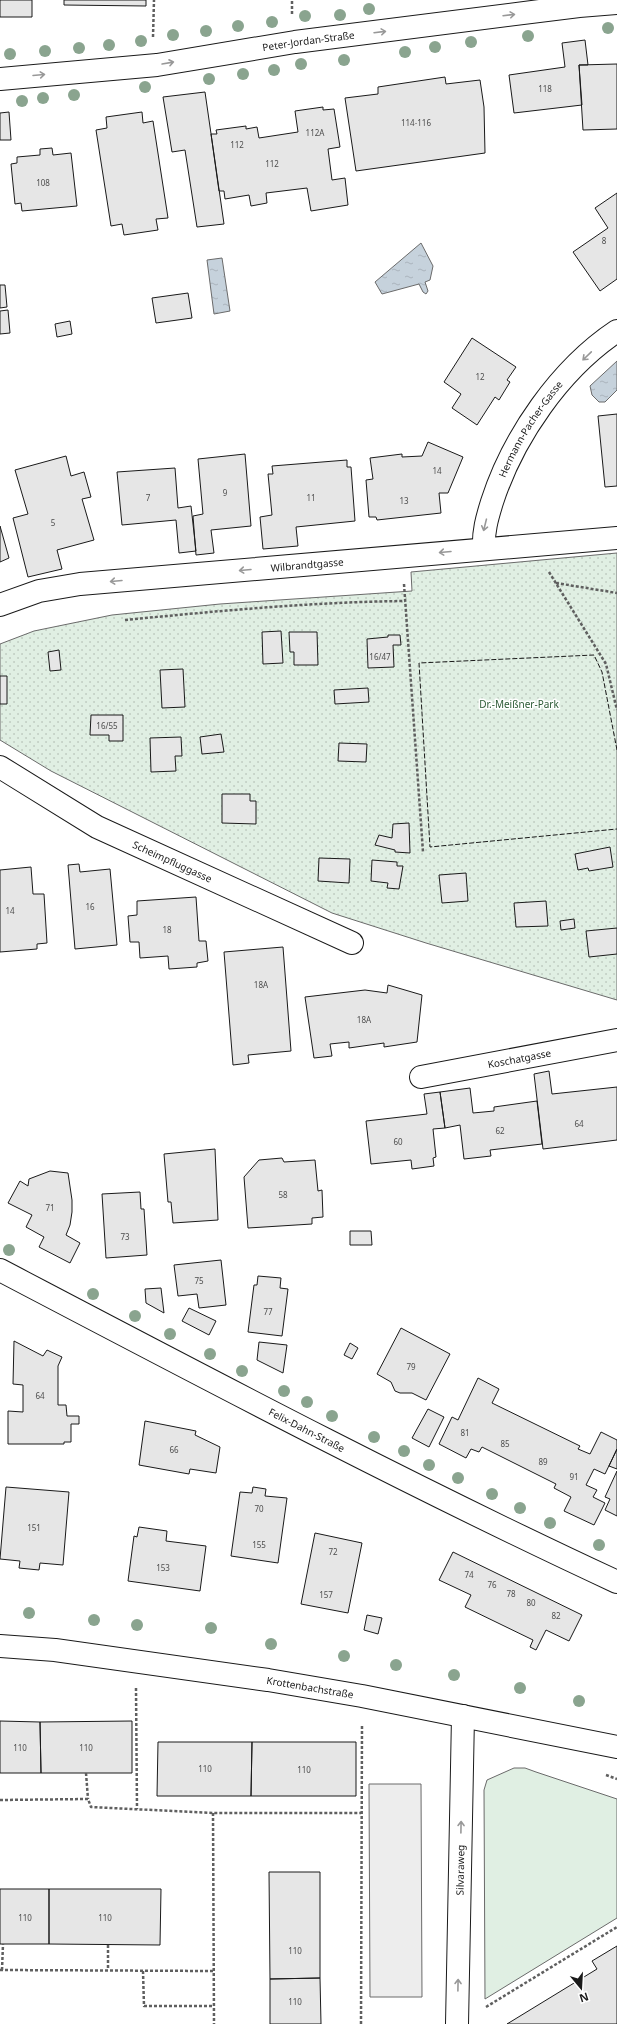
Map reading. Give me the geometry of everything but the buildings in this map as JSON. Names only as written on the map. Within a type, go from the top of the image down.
[{"type":"street","name":"Peter-Jordan-Straße","points":[[0,79],[157,65],[296,42],[572,7],[617,3]]},
{"type":"street","name":"Hermann-Pacher-Gasse","points":[[484,549],[483,536],[499,482],[522,435],[564,378],[604,340],[617,332]]},
{"type":"street","name":"Wilbrandtgasse","points":[[0,606],[39,591],[73,585],[617,538]]},
{"type":"street","name":"Scheimpfluggasse","points":[[0,767],[97,827],[352,943]]},
{"type":"street","name":"Koschatgasse","points":[[421,1077],[617,1040]]},
{"type":"street","name":"Felix-Dahn-Straße","points":[[0,1270],[229,1391],[550,1551],[617,1582]]},
{"type":"street","name":"Krottenbachstraße","points":[[0,1646],[55,1650],[268,1680],[362,1696],[617,1747]]},
{"type":"street","name":"Silvaraweg","points":[[458,2024],[463,1716]]},
{"type":"path","points":[[154,0],[153,31],[157,65]]},
{"type":"path","points":[[401,556],[423,852]]},
{"type":"path","points":[[617,593],[556,582],[606,664],[617,710]]},
{"type":"path","points":[[125,620],[220,610],[405,601]]},
{"type":"path","points":[[135,1662],[137,1809]]},
{"type":"path","points":[[360,2024],[362,1696]]},
{"type":"path","points":[[86,1773],[88,1799],[91,1807],[213,1813],[361,1813]]},
{"type":"path","points":[[0,1800],[88,1799]]},
{"type":"path","points":[[213,1813],[214,2024]]},
{"type":"path","points":[[458,2024],[617,1927]]},
{"type":"path","points":[[3,1944],[1,1970],[214,1971]]},
{"type":"path","points":[[108,1945],[108,1970]]},
{"type":"path","points":[[143,1971],[144,2006],[214,2006]]},
{"type":"green space","name":"Dr.-Meißner-Park","points":[[617,553],[617,1000],[426,943],[332,913],[51,771],[0,740],[0,644],[34,631],[112,615],[220,604],[412,591],[411,572]]},
{"type":"green space","points":[[514,1768],[525,1768],[617,1799],[617,1918],[485,1999],[484,1790],[487,1780]]},
{"type":"shaded area","points":[[369,1784],[421,1784],[422,1997],[370,1997]]},
{"type":"water","points":[[421,243],[433,266],[430,280],[425,282],[428,291],[426,294],[423,292],[419,284],[382,294],[375,282]]},
{"type":"water","points":[[222,258],[230,311],[214,314],[207,260]]},
{"type":"water","points":[[617,361],[617,390],[605,402],[599,402],[592,395],[590,386]]},
{"type":"fence","points":[[617,750],[602,672],[594,655],[419,663],[430,847],[617,829]]}]
